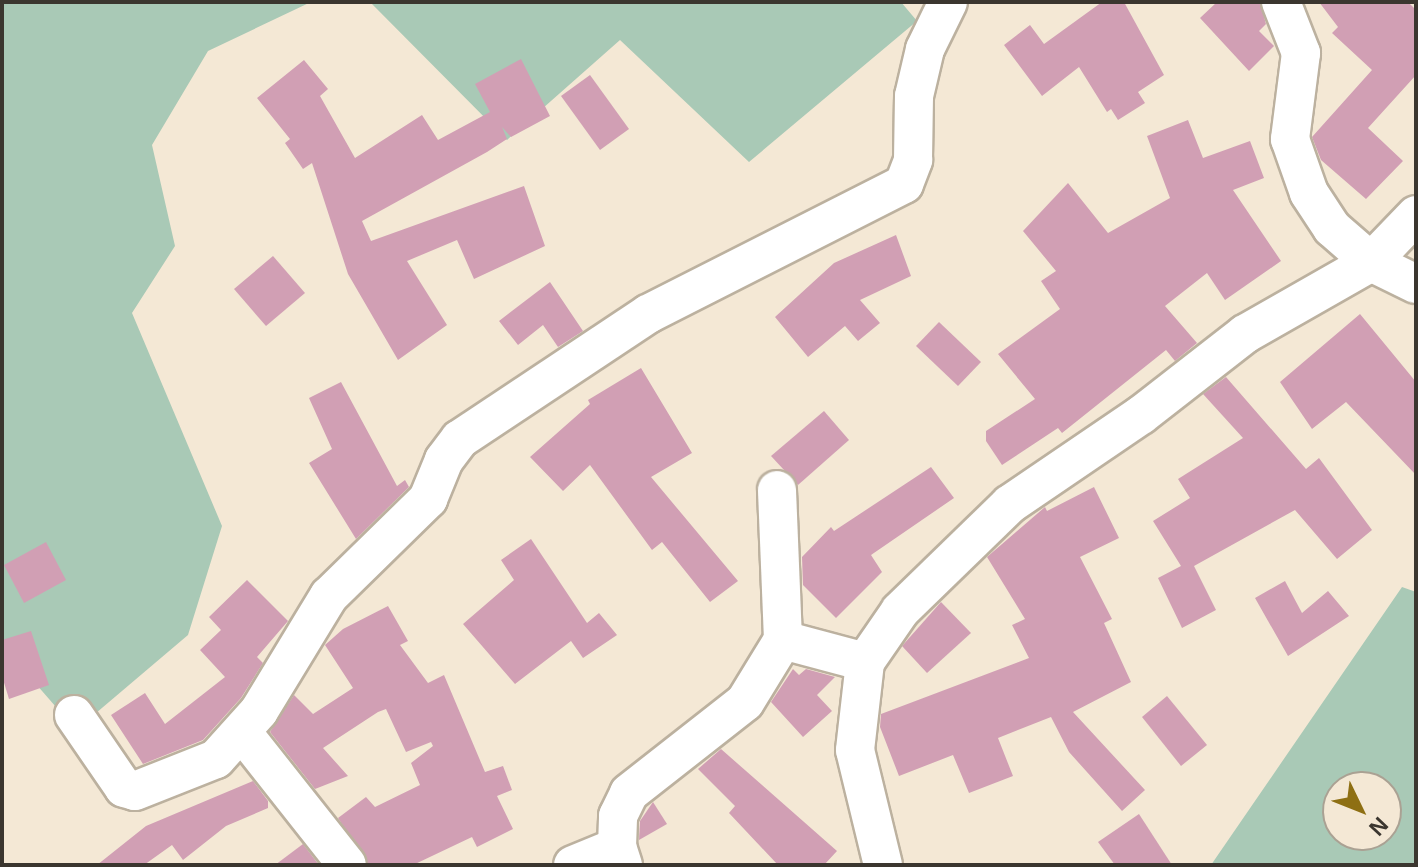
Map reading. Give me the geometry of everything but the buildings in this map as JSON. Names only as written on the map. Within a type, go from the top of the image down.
[{"type":"street","points":[[74,715],[117,783],[135,791],[216,759],[242,732],[329,596],[414,517],[460,439],[648,314],[904,184],[913,160],[914,96],[925,49],[948,2]]},
{"type":"street","points":[[1281,2],[1301,53],[1291,109],[1295,161],[1332,228],[1371,262],[1416,284]]},
{"type":"street","points":[[883,865],[855,750],[865,662],[900,611],[1010,504],[1141,415],[1245,334],[1371,262],[1416,215]]},
{"type":"street","points":[[573,865],[620,856],[618,816],[629,793],[679,752],[717,729],[745,702],[783,640],[777,490]]},
{"type":"street","points":[[783,640],[865,662]]},
{"type":"street","points":[[242,732],[347,865]]},
{"type":"green space","points":[[2,2],[311,2],[208,51],[152,145],[175,246],[132,313],[222,526],[188,635],[76,730],[2,645]]},
{"type":"green space","points":[[370,2],[901,2],[917,21],[749,162],[620,40],[507,140]]},
{"type":"green space","points":[[1402,587],[1416,592],[1416,865],[1211,865]]}]
